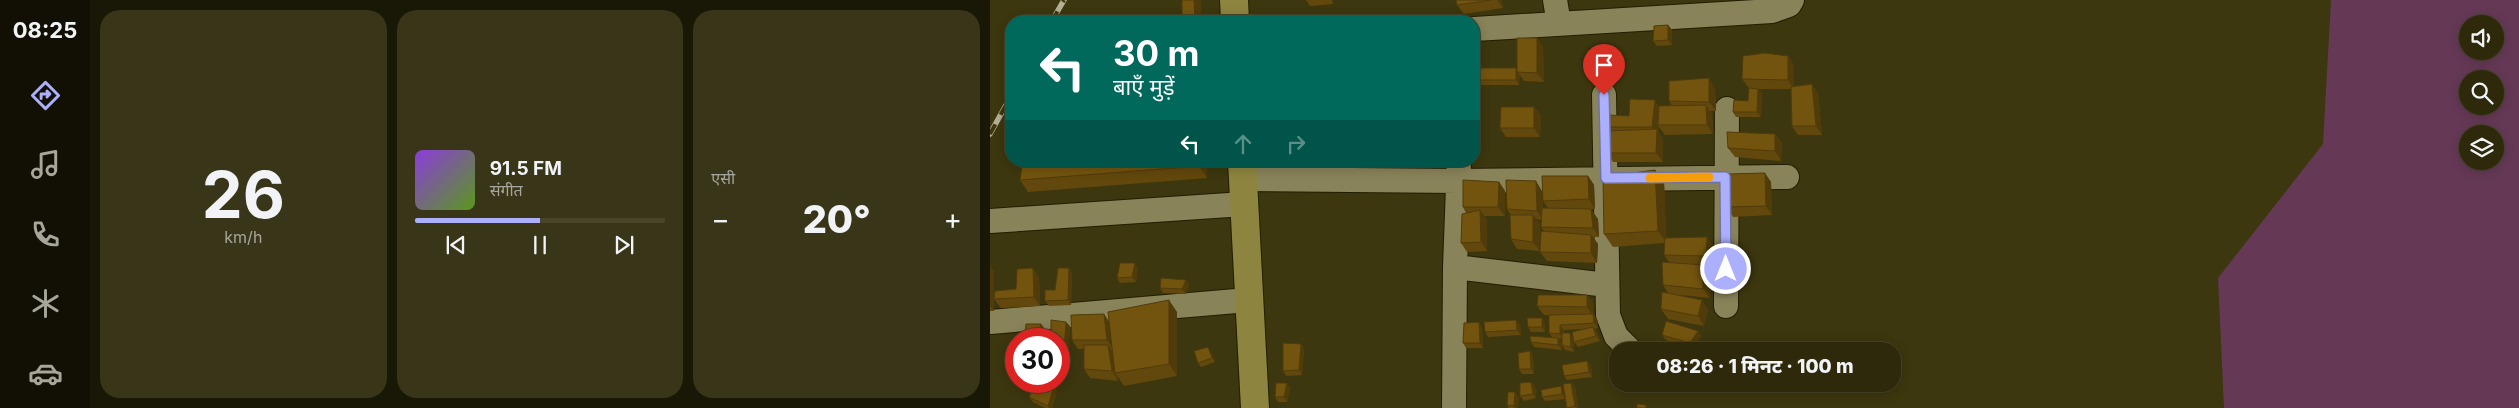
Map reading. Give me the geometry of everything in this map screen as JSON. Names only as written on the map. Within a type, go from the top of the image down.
[{"type":"main road","points":[[1234,0],[1235,15]]},
{"type":"main road","points":[[1243,181],[1255,408]]},
{"type":"street","points":[[1555,0],[1559,24]]},
{"type":"street","points":[[1480,29],[1559,24],[1675,8],[1772,11],[1789,5],[1792,0]]},
{"type":"street","points":[[1604,95],[1608,315],[1616,336],[1622,342]]},
{"type":"street","points":[[1726,306],[1725,177],[1727,109]]},
{"type":"street","points":[[1454,408],[1455,268],[1459,171]]},
{"type":"street","points":[[990,221],[1243,181],[1459,171],[1606,178],[1787,177]]},
{"type":"street","points":[[1455,268],[1607,285]]},
{"type":"street","points":[[990,322],[1248,300]]},
{"type":"shaded area","points":[[2331,0],[2519,0],[2519,408],[2224,408],[2218,278],[2323,144]]},
{"type":"building","points":[[1182,0],[1194,0],[1195,15],[1182,15]]},
{"type":"building","points":[[1456,0],[1491,0],[1457,5]]},
{"type":"building","points":[[1668,25],[1668,40],[1653,41],[1654,26]]},
{"type":"building","points":[[1517,38],[1537,38],[1537,73],[1517,72]]},
{"type":"building","points":[[1765,53],[1788,56],[1788,80],[1742,79],[1743,56]]},
{"type":"building","points":[[1480,68],[1516,68],[1516,80],[1480,80]]},
{"type":"building","points":[[1709,78],[1709,102],[1669,101],[1669,81]]},
{"type":"building","points":[[1812,84],[1816,126],[1792,126],[1791,87]]},
{"type":"building","points":[[1749,88],[1758,89],[1757,112],[1733,112],[1734,100],[1748,101]]},
{"type":"building","points":[[1630,99],[1655,100],[1652,127],[1607,127],[1607,115],[1629,116]]},
{"type":"building","points":[[1706,105],[1707,125],[1658,125],[1659,106]]},
{"type":"building","points":[[1501,107],[1534,107],[1534,128],[1500,128]]},
{"type":"building","points":[[1657,129],[1656,153],[1606,153],[1607,131]]},
{"type":"building","points":[[1727,132],[1775,134],[1775,151],[1728,148]]},
{"type":"building","points":[[1022,167],[1186,167],[1020,180]]},
{"type":"building","points":[[1655,170],[1658,231],[1604,234],[1603,177]]},
{"type":"building","points":[[1765,173],[1766,206],[1727,207],[1728,174]]},
{"type":"building","points":[[1542,176],[1588,176],[1589,199],[1543,201]]},
{"type":"building","points":[[1463,180],[1499,182],[1498,207],[1463,207]]},
{"type":"building","points":[[1506,180],[1536,181],[1537,211],[1507,209]]},
{"type":"building","points":[[1542,208],[1591,209],[1593,228],[1541,227]]},
{"type":"building","points":[[1480,210],[1481,242],[1461,243],[1462,214]]},
{"type":"building","points":[[1510,215],[1533,215],[1533,242],[1511,239]]},
{"type":"building","points":[[1541,231],[1591,235],[1591,253],[1540,252]]},
{"type":"building","points":[[1707,237],[1706,256],[1664,255],[1665,238]]},
{"type":"building","points":[[1662,262],[1703,265],[1703,289],[1663,285]]},
{"type":"building","points":[[1120,263],[1135,263],[1132,277],[1117,278]]},
{"type":"building","points":[[1033,268],[1034,297],[994,299],[995,291],[1016,289],[1017,269]]},
{"type":"building","points":[[1058,268],[1069,268],[1068,300],[1045,301],[1045,290],[1055,290]]},
{"type":"building","points":[[1161,278],[1186,280],[1182,289],[1160,288]]},
{"type":"building","points":[[1662,292],[1702,300],[1698,316],[1661,309]]},
{"type":"building","points":[[1538,295],[1587,295],[1587,307],[1537,306]]},
{"type":"building","points":[[1169,300],[1169,364],[1115,373],[1108,312]]},
{"type":"building","points":[[1104,314],[1107,340],[1072,340],[1071,315]]},
{"type":"building","points":[[1593,314],[1594,323],[1560,325],[1560,334],[1549,333],[1549,315]]},
{"type":"building","points":[[1527,318],[1542,318],[1542,327],[1528,327]]},
{"type":"building","points":[[1051,320],[1066,322],[1066,328],[1051,328]]},
{"type":"building","points":[[1516,320],[1517,330],[1485,332],[1484,322]]},
{"type":"building","points":[[1666,321],[1698,331],[1691,342],[1662,335]]},
{"type":"building","points":[[1479,322],[1480,343],[1463,343],[1464,323]]},
{"type":"building","points":[[1026,324],[1041,324],[1041,328],[1026,328]]},
{"type":"building","points":[[1593,327],[1596,336],[1574,342],[1572,332]]},
{"type":"building","points":[[1562,333],[1570,333],[1571,347],[1562,345]]},
{"type":"building","points":[[1530,336],[1558,338],[1558,345],[1531,342]]},
{"type":"building","points":[[1283,343],[1301,344],[1299,370],[1283,371]]},
{"type":"building","points":[[1084,345],[1108,345],[1112,371],[1084,369]]},
{"type":"building","points":[[1208,347],[1212,358],[1198,363],[1194,351]]},
{"type":"building","points":[[1530,351],[1531,369],[1519,369],[1518,353]]},
{"type":"building","points":[[1587,361],[1589,372],[1564,376],[1562,365]]},
{"type":"building","points":[[1531,382],[1533,394],[1520,396],[1520,383]]},
{"type":"building","points":[[1276,383],[1287,383],[1284,397],[1275,397]]},
{"type":"building","points":[[1571,383],[1575,406],[1567,408],[1563,384]]},
{"type":"building","points":[[1561,386],[1562,394],[1542,397],[1541,390]]},
{"type":"building","points":[[1508,392],[1515,392],[1514,406],[1507,405]]},
{"type":"building","points":[[1031,393],[1052,393],[1048,406],[1029,397]]},
{"type":"building","points":[[1637,404],[1646,405],[1646,408],[1637,408]]},
{"type":"railway","points":[[1055,15],[1064,0]]},
{"type":"railway","points":[[990,134],[1005,107]]},
{"type":"slow traffic","points":[[1650,178],[1709,177]]},
{"type":"route","points":[[1604,95],[1606,178],[1725,177],[1726,269]]}]
